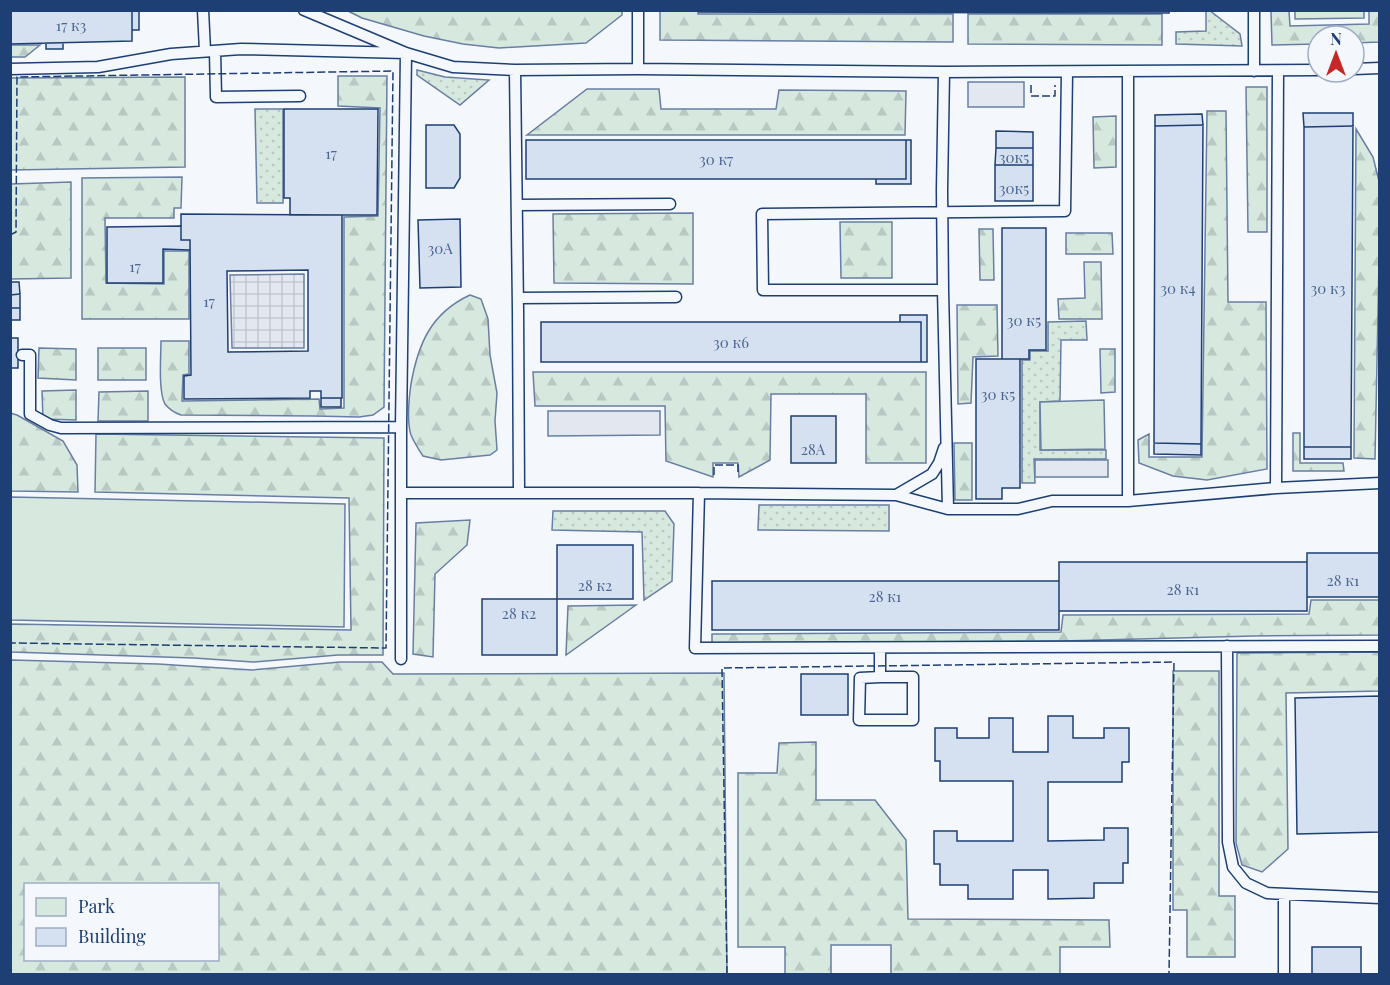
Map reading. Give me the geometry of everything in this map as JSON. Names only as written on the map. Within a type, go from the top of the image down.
[{"type":"lane","points":[[203,10],[216,97],[300,96]]},
{"type":"lane","points":[[304,10],[406,53],[453,67],[515,70],[944,72],[1306,70]]},
{"type":"lane","points":[[638,10],[638,69]]},
{"type":"lane","points":[[1254,10],[1254,71]]},
{"type":"lane","points":[[10,69],[98,67],[171,54],[241,49],[406,53]]},
{"type":"lane","points":[[401,659],[401,427],[406,53]]},
{"type":"lane","points":[[515,70],[519,494]]},
{"type":"lane","points":[[1128,71],[1128,501]]},
{"type":"lane","points":[[1276,488],[1278,71]]},
{"type":"lane","points":[[944,72],[942,212],[948,510]]},
{"type":"lane","points":[[943,290],[763,290],[762,214],[1065,212],[1067,72]]},
{"type":"lane","points":[[517,205],[670,204]]},
{"type":"lane","points":[[518,298],[676,297]]},
{"type":"lane","points":[[22,355],[30,355],[30,414],[61,428],[401,427]]},
{"type":"lane","points":[[896,495],[932,474],[939,463],[946,442]]},
{"type":"lane","points":[[402,494],[896,495],[948,510],[1018,509],[1052,501],[1128,501],[1276,488],[1380,483]]},
{"type":"lane","points":[[699,493],[695,648],[1380,646]]},
{"type":"lane","points":[[1227,646],[1228,842],[1233,867],[1246,883],[1267,893],[1380,898]]},
{"type":"lane","points":[[880,648],[880,677]]},
{"type":"lane","points":[[880,677],[913,677],[913,720],[859,720],[860,678],[880,677]]},
{"type":"lane","points":[[1284,895],[1284,975]]},
{"type":"green space","points":[[1209,10],[1240,34],[1242,46],[1176,44],[1176,32],[1206,31],[1206,11]]},
{"type":"green space","points":[[348,11],[622,11],[622,15],[586,43],[499,48],[424,36],[362,18]]},
{"type":"green space","points":[[660,11],[698,11],[698,14],[953,14],[953,42],[660,40]]},
{"type":"green space","points":[[1271,11],[1289,11],[1290,26],[1306,26],[1306,44],[1272,45]]},
{"type":"green space","points":[[1295,11],[1364,11],[1364,18],[1295,19]]},
{"type":"green space","points":[[1369,11],[1379,11],[1379,42],[1366,43]]},
{"type":"green space","points":[[968,14],[1162,14],[1162,45],[968,44]]},
{"type":"green space","points":[[11,45],[40,45],[25,57],[11,57]]},
{"type":"green space","points":[[417,70],[445,77],[489,80],[460,105],[417,75]]},
{"type":"green space","points":[[338,76],[387,76],[384,407],[373,415],[359,417],[181,415],[170,409],[163,398],[161,341],[189,341],[189,374],[183,375],[182,401],[319,399],[320,409],[344,408],[344,217],[378,216],[380,108],[338,106]]},
{"type":"green space","points":[[185,77],[185,167],[11,170],[11,78]]},
{"type":"green space","points":[[1246,87],[1267,87],[1267,232],[1248,232]]},
{"type":"green space","points":[[587,89],[659,89],[661,109],[776,109],[779,90],[906,91],[905,135],[527,135]]},
{"type":"green space","points":[[255,109],[283,109],[283,203],[257,203]]},
{"type":"green space","points":[[1207,111],[1226,111],[1228,302],[1266,302],[1267,469],[1207,480],[1173,476],[1139,463],[1138,440],[1149,434],[1149,457],[1202,457]]},
{"type":"green space","points":[[1116,116],[1116,167],[1094,168],[1093,117]]},
{"type":"green space","points":[[1356,129],[1373,157],[1380,185],[1375,459],[1354,458]]},
{"type":"green space","points":[[182,177],[181,208],[174,208],[174,218],[105,218],[106,283],[164,284],[164,251],[189,251],[189,319],[82,319],[82,178]]},
{"type":"green space","points":[[71,182],[71,278],[11,279],[11,184]]},
{"type":"green space","points":[[693,213],[693,284],[554,283],[553,214]]},
{"type":"green space","points":[[840,222],[892,222],[892,278],[841,278]]},
{"type":"green space","points":[[979,229],[993,229],[994,280],[980,280]]},
{"type":"green space","points":[[1066,233],[1112,233],[1113,254],[1066,254]]},
{"type":"green space","points":[[1084,262],[1101,262],[1102,319],[1059,319],[1058,299],[1085,298]]},
{"type":"green space","points":[[470,295],[481,299],[488,319],[490,355],[497,393],[495,421],[497,450],[490,455],[441,460],[423,456],[411,435],[409,424],[410,390],[414,369],[428,331],[445,311]]},
{"type":"green space","points":[[957,305],[997,305],[998,356],[973,357],[971,403],[958,404]]},
{"type":"green space","points":[[1086,321],[1087,340],[1061,340],[1060,401],[1040,402],[1040,450],[1106,450],[1106,459],[1034,459],[1035,483],[1022,483],[1022,360],[1030,360],[1030,351],[1048,351],[1048,322]]},
{"type":"green space","points":[[39,348],[76,349],[76,380],[38,378]]},
{"type":"green space","points":[[98,348],[146,348],[146,380],[98,380]]},
{"type":"green space","points":[[1100,349],[1115,349],[1115,392],[1101,393]]},
{"type":"green space","points":[[533,372],[926,372],[926,463],[866,463],[866,394],[771,394],[770,460],[739,477],[738,463],[713,463],[713,477],[666,461],[665,406],[535,406]]},
{"type":"green space","points":[[76,390],[76,420],[43,419],[42,391]]},
{"type":"green space","points":[[148,391],[148,421],[98,421],[99,392]]},
{"type":"green space","points":[[1104,400],[1105,449],[1041,450],[1040,402]]},
{"type":"green space","points":[[10,413],[63,441],[77,465],[78,492],[11,491]]},
{"type":"green space","points":[[1293,433],[1300,433],[1300,463],[1343,463],[1344,471],[1293,471]]},
{"type":"green space","points":[[96,434],[384,438],[383,655],[338,655],[253,662],[11,652],[11,624],[351,630],[349,498],[95,492]]},
{"type":"green space","points":[[954,443],[972,443],[972,500],[955,500]]},
{"type":"green space","points":[[11,497],[345,504],[344,627],[11,620]]},
{"type":"green space","points":[[759,505],[889,505],[889,531],[758,530]]},
{"type":"green space","points":[[553,511],[665,511],[674,524],[672,581],[644,600],[642,532],[552,530]]},
{"type":"green space","points":[[470,520],[467,545],[435,574],[433,657],[413,654],[416,523]]},
{"type":"green space","points":[[1311,600],[1379,600],[1379,635],[1062,641],[712,643],[712,634],[1061,632],[1063,615],[1309,614]]},
{"type":"green space","points":[[636,605],[566,655],[568,606]]},
{"type":"green space","points":[[1379,652],[1379,691],[1286,693],[1288,849],[1262,872],[1242,865],[1236,843],[1237,653]]},
{"type":"green space","points":[[11,660],[158,664],[252,670],[340,662],[382,662],[393,674],[724,673],[727,974],[11,974]]},
{"type":"green space","points":[[1173,671],[1219,671],[1219,896],[1235,896],[1235,957],[1187,957],[1187,910],[1173,910]]},
{"type":"green space","points":[[816,742],[816,800],[875,800],[906,840],[908,919],[1109,920],[1110,947],[1060,947],[1060,974],[891,974],[891,945],[831,945],[831,974],[785,974],[785,947],[738,947],[738,773],[777,773],[779,743]]},
{"type":"shaded area","points":[[968,82],[1024,82],[1024,107],[968,107]]},
{"type":"shaded area","points":[[304,274],[304,348],[232,348],[230,275]]},
{"type":"shaded area","points":[[548,411],[660,411],[660,435],[548,436]]},
{"type":"shaded area","points":[[1035,460],[1108,460],[1108,477],[1035,477]]},
{"type":"building","points":[[10,10],[132,10],[132,41],[10,44]]},
{"type":"building","points":[[132,10],[139,10],[139,30],[132,30]]},
{"type":"building","points":[[699,10],[1169,10],[1169,13],[699,12]]},
{"type":"building","points":[[46,43],[63,43],[63,49],[46,49]]},
{"type":"building","points":[[284,109],[378,109],[377,215],[290,215],[290,198],[284,198]]},
{"type":"building","points":[[1303,113],[1353,113],[1353,126],[1304,127]]},
{"type":"building","points":[[1202,114],[1203,125],[1155,126],[1155,115]]},
{"type":"building","points":[[426,125],[454,125],[460,134],[460,178],[454,188],[426,188]]},
{"type":"building","points":[[1203,125],[1201,444],[1154,443],[1155,126]]},
{"type":"building","points":[[1353,126],[1351,447],[1304,447],[1304,127]]},
{"type":"building","points":[[996,131],[1033,132],[1033,148],[996,148]]},
{"type":"building","points":[[526,140],[906,140],[906,179],[526,179]]},
{"type":"building","points":[[906,140],[911,140],[911,184],[876,184],[876,179],[906,179]]},
{"type":"building","points":[[996,148],[1033,148],[1033,165],[995,165]]},
{"type":"building","points":[[995,165],[1033,165],[1033,201],[995,201]]},
{"type":"building","points":[[181,214],[342,215],[342,398],[321,398],[321,391],[310,391],[310,398],[184,399],[184,376],[191,375],[190,240],[181,240]],"holes":[[[308,270],[308,351],[228,352],[227,271]]]},
{"type":"building","points":[[460,219],[461,287],[420,288],[418,220]]},
{"type":"building","points":[[181,226],[181,240],[190,240],[190,250],[163,249],[163,283],[107,283],[107,227]]},
{"type":"building","points":[[1002,228],[1046,228],[1046,350],[1029,350],[1029,359],[1002,359]]},
{"type":"building","points":[[10,282],[19,282],[20,294],[10,295]]},
{"type":"building","points":[[20,294],[20,308],[10,308],[10,295]]},
{"type":"building","points":[[10,308],[20,308],[20,320],[10,320]]},
{"type":"building","points":[[900,315],[927,315],[927,362],[921,362],[921,322],[900,322]]},
{"type":"building","points":[[541,322],[921,322],[921,362],[541,362]]},
{"type":"building","points":[[10,338],[18,338],[18,368],[10,368]]},
{"type":"building","points":[[976,359],[1020,359],[1020,488],[1002,488],[1002,499],[976,499]]},
{"type":"building","points":[[321,398],[341,398],[341,407],[321,407]]},
{"type":"building","points":[[791,416],[836,416],[836,463],[791,463]]},
{"type":"building","points":[[1154,443],[1201,444],[1201,455],[1154,454]]},
{"type":"building","points":[[1304,447],[1351,447],[1351,459],[1304,459]]},
{"type":"building","points":[[557,545],[633,545],[633,599],[557,599]]},
{"type":"building","points":[[1307,553],[1380,553],[1380,597],[1307,597]]},
{"type":"building","points":[[1059,562],[1307,562],[1307,611],[1059,611]]},
{"type":"building","points":[[712,581],[1059,581],[1059,630],[712,630]]},
{"type":"building","points":[[482,599],[557,599],[557,655],[482,655]]},
{"type":"building","points":[[801,674],[848,674],[848,715],[801,715]]},
{"type":"building","points":[[1380,696],[1380,832],[1297,834],[1295,698]]},
{"type":"building","points":[[1048,716],[1073,716],[1073,738],[1104,738],[1104,728],[1129,728],[1129,762],[1122,762],[1122,782],[1048,782],[1048,841],[1104,840],[1104,828],[1128,828],[1128,863],[1123,863],[1123,883],[1094,883],[1094,898],[1048,899],[1048,870],[1013,870],[1013,899],[968,899],[968,885],[940,885],[940,864],[934,864],[934,831],[957,831],[957,841],[1013,841],[1013,781],[940,781],[940,761],[935,761],[935,728],[957,728],[957,738],[989,738],[989,718],[1013,718],[1013,752],[1048,752]]},
{"type":"building","points":[[1312,947],[1361,947],[1361,974],[1312,974]]},
{"type":"fence","points":[[10,235],[16,232],[17,77],[393,71],[386,648],[10,643]]},
{"type":"fence","points":[[1031,85],[1031,96],[1055,96],[1055,85]]},
{"type":"fence","points":[[714,475],[714,465],[738,465],[738,475]]},
{"type":"fence","points":[[727,974],[722,668],[1174,662],[1169,974]]}]
